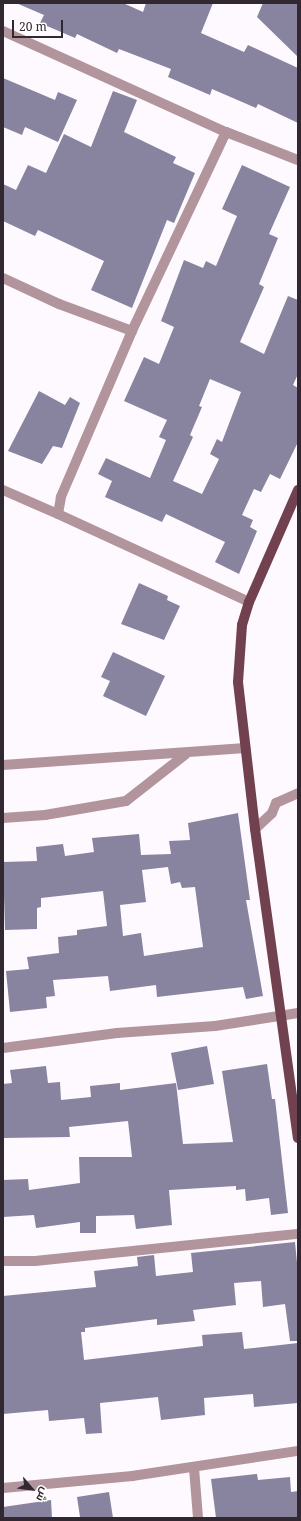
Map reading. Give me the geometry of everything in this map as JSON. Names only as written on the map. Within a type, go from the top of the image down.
[{"type":"main road","points":[[298,490],[249,602],[242,625],[239,653],[239,706],[298,1138]]},
{"type":"street","points":[[3,31],[226,132],[298,160]]},
{"type":"street","points":[[58,514],[61,497],[132,331],[226,132]]},
{"type":"street","points":[[3,278],[59,304],[132,331]]},
{"type":"street","points":[[3,490],[249,602]]},
{"type":"street","points":[[3,765],[186,754],[245,748]]},
{"type":"street","points":[[3,818],[45,815],[126,801],[186,754]]},
{"type":"street","points":[[255,829],[272,813],[276,803],[298,794]]},
{"type":"street","points":[[3,1048],[117,1033],[215,1026],[282,1017],[298,1013]]},
{"type":"street","points":[[3,1261],[35,1261],[298,1234]]},
{"type":"street","points":[[3,1488],[194,1468],[298,1451]]},
{"type":"street","points":[[194,1468],[198,1518]]},
{"type":"building","points":[[16,3],[123,3],[143,12],[146,3],[213,3],[201,33],[244,52],[248,45],[298,68],[298,123],[258,104],[256,108],[212,89],[210,95],[168,77],[171,69],[119,49],[117,53],[77,34],[75,38],[40,23],[44,15]]},
{"type":"building","points":[[263,3],[298,3],[298,57],[257,17]]},
{"type":"building","points":[[3,78],[55,100],[58,92],[77,100],[58,142],[25,127],[22,135],[3,127]]},
{"type":"building","points":[[113,91],[137,100],[124,132],[176,157],[173,163],[195,173],[174,223],[167,220],[132,308],[91,290],[104,261],[38,230],[35,236],[3,221],[3,184],[16,190],[28,165],[46,173],[64,134],[91,147]]},
{"type":"building","points":[[242,165],[290,187],[269,234],[278,238],[259,284],[264,287],[240,342],[264,354],[288,296],[298,300],[298,374],[293,385],[298,388],[298,442],[280,479],[270,474],[261,492],[254,489],[242,515],[253,520],[250,527],[257,531],[239,574],[215,562],[225,542],[166,514],[162,522],[105,497],[112,481],[98,474],[106,458],[150,478],[166,440],[159,437],[167,420],[124,401],[144,357],[159,364],[174,327],[161,321],[184,260],[203,268],[206,261],[216,266],[237,216],[222,209]],"holes":[[[210,379],[241,392],[222,442],[217,439],[210,454],[219,459],[202,494],[173,481],[193,437],[190,435],[202,407],[199,406]]]},
{"type":"building","points":[[39,391],[65,405],[70,397],[80,403],[62,448],[53,446],[42,464],[8,451]]},
{"type":"building","points":[[139,583],[168,596],[167,600],[180,606],[164,640],[121,624]]},
{"type":"building","points":[[113,652],[165,676],[146,716],[103,696],[110,681],[101,677]]},
{"type":"building","points":[[238,813],[250,900],[246,900],[263,996],[246,999],[243,987],[157,997],[156,985],[110,991],[108,976],[53,980],[55,996],[46,997],[47,1008],[10,1012],[6,971],[29,969],[27,957],[59,953],[58,937],[77,935],[77,930],[107,926],[103,891],[41,898],[41,907],[37,908],[37,929],[5,930],[3,862],[37,861],[36,847],[63,844],[65,856],[94,852],[92,838],[139,834],[141,855],[171,854],[169,841],[190,840],[188,823]],"holes":[[[168,867],[171,884],[180,882],[182,888],[195,887],[203,947],[144,956],[141,933],[123,936],[120,905],[146,902],[142,870]]]},
{"type":"building","points":[[207,1046],[214,1084],[178,1090],[171,1053]]},
{"type":"building","points":[[267,1064],[272,1099],[275,1099],[288,1213],[271,1215],[269,1198],[246,1201],[245,1189],[236,1190],[236,1186],[169,1190],[172,1225],[136,1229],[134,1215],[96,1216],[96,1233],[80,1233],[80,1222],[36,1228],[34,1215],[3,1217],[3,1180],[28,1179],[29,1190],[80,1183],[79,1157],[132,1157],[128,1121],[69,1127],[70,1137],[3,1138],[3,1084],[12,1083],[10,1070],[46,1066],[48,1083],[60,1082],[61,1100],[91,1097],[90,1086],[120,1083],[120,1090],[176,1083],[183,1144],[233,1142],[222,1071]]},
{"type":"building","points":[[295,1242],[298,1273],[298,1341],[290,1341],[285,1304],[263,1307],[261,1281],[234,1283],[236,1305],[193,1310],[195,1321],[157,1325],[157,1319],[85,1328],[85,1332],[81,1332],[84,1360],[203,1346],[202,1335],[242,1332],[244,1349],[298,1343],[298,1403],[254,1407],[253,1394],[204,1398],[205,1415],[161,1420],[158,1397],[100,1403],[102,1433],[86,1434],[84,1418],[49,1421],[48,1410],[3,1414],[3,1296],[96,1287],[94,1271],[138,1266],[137,1257],[154,1255],[156,1276],[193,1272],[191,1253]]},
{"type":"building","points":[[257,1474],[258,1480],[290,1477],[291,1492],[298,1491],[298,1518],[216,1518],[211,1479]]},
{"type":"building","points":[[109,1492],[113,1518],[80,1517],[77,1497]]},
{"type":"building","points":[[51,1500],[52,1518],[3,1518],[3,1507]]}]
